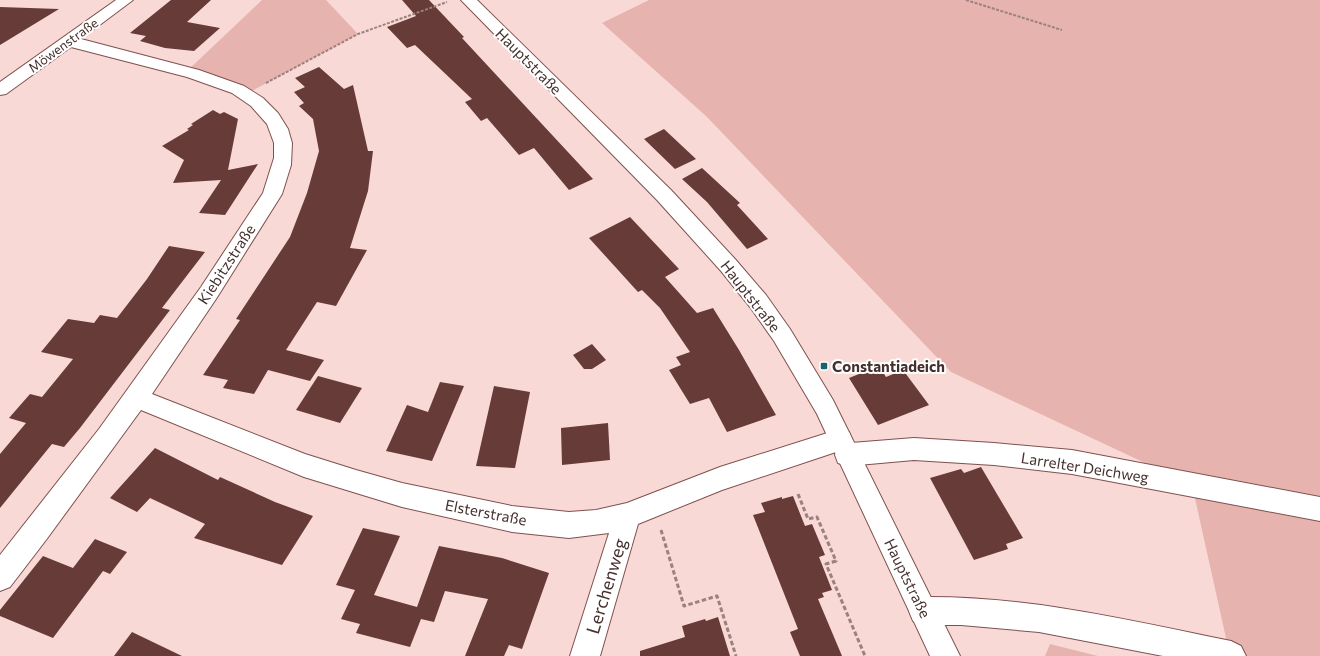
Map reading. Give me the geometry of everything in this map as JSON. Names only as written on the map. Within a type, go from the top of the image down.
[{"type":"street","name":"Möwenstraße","points":[[0,90],[126,0]]},
{"type":"street","name":"Hauptstraße","points":[[468,0],[664,195],[728,265],[782,335],[825,407],[945,656]]},
{"type":"street","name":"Kiebitzstraße","points":[[0,577],[86,468],[137,398],[248,233],[272,194],[284,157],[282,135],[268,112],[246,94],[211,79],[68,41]]},
{"type":"street","name":"Elsterstraße","points":[[137,398],[304,465],[402,495],[512,519],[569,525],[596,523],[627,516],[720,479],[843,447]]},
{"type":"street","name":"Larrelter Deichweg","points":[[843,447],[914,449],[994,454],[1064,461],[1320,509]]},
{"type":"street","name":"Lerchenweg","points":[[585,656],[627,516]]},
{"type":"street","points":[[923,610],[953,609],[1069,622],[1231,656]]},
{"type":"path","points":[[246,94],[358,34],[453,0]]},
{"type":"path","points":[[966,0],[1062,30]]},
{"type":"path","points":[[798,494],[808,519],[817,516],[836,561],[826,564],[865,656]]},
{"type":"path","points":[[654,504],[684,606],[717,596],[736,656]]},
{"type":"shaded area","points":[[262,0],[326,0],[358,34],[246,94],[187,71]]},
{"type":"shaded area","points":[[649,0],[1320,0],[1320,656],[1230,656],[1192,485],[951,372],[706,116],[602,23]]},
{"type":"shaded area","points":[[1050,644],[1098,656],[1045,656]]},
{"type":"building","points":[[171,0],[211,0],[187,22],[220,28],[194,51],[165,48],[140,41],[146,36],[130,33]]},
{"type":"building","points":[[402,0],[429,0],[464,37],[462,38],[593,179],[569,190],[534,148],[519,155],[487,118],[481,121],[465,102],[472,99],[415,45],[407,48],[387,27],[416,16]]},
{"type":"building","points":[[0,7],[59,9],[0,45]]},
{"type":"building","points":[[319,67],[344,89],[353,85],[368,151],[373,151],[368,191],[350,248],[367,250],[336,306],[317,302],[286,350],[324,360],[310,381],[268,370],[254,394],[223,388],[228,380],[203,375],[240,320],[236,319],[290,237],[307,193],[319,151],[313,119],[299,106],[304,103],[294,92],[305,87],[295,78]]},
{"type":"building","points":[[213,110],[220,114],[224,112],[238,119],[228,170],[258,164],[225,215],[199,213],[221,180],[173,183],[184,160],[162,146],[189,130],[187,129],[193,125],[191,124]]},
{"type":"building","points":[[664,129],[696,159],[675,169],[644,139]]},
{"type":"building","points":[[702,168],[740,203],[737,205],[768,239],[747,249],[707,202],[682,179]]},
{"type":"building","points":[[630,217],[679,269],[665,277],[697,313],[713,308],[776,415],[727,432],[709,398],[690,404],[669,370],[681,365],[676,357],[690,352],[660,308],[642,290],[638,292],[589,238]]},
{"type":"building","points":[[169,246],[205,252],[162,308],[170,310],[80,428],[64,447],[52,444],[0,508],[0,454],[26,423],[9,418],[30,394],[42,397],[73,359],[41,352],[68,319],[94,323],[100,315],[117,318],[147,279]]},
{"type":"building","points":[[592,344],[606,360],[592,369],[584,369],[573,355]]},
{"type":"building","points":[[879,366],[886,377],[903,370],[929,405],[878,425],[849,378]]},
{"type":"building","points":[[318,376],[362,388],[340,423],[296,410]]},
{"type":"building","points":[[440,382],[464,386],[432,461],[386,451],[407,405],[428,412]]},
{"type":"building","points":[[494,386],[530,392],[515,468],[476,466]]},
{"type":"building","points":[[608,423],[610,460],[562,465],[561,428]]},
{"type":"building","points":[[155,448],[218,480],[220,477],[275,502],[313,516],[282,565],[194,538],[205,524],[150,498],[137,512],[110,498]]},
{"type":"building","points":[[981,467],[1023,538],[1006,544],[1008,549],[974,560],[930,478],[961,469],[964,473]]},
{"type":"building","points":[[793,496],[805,526],[812,524],[825,555],[819,557],[832,590],[822,593],[824,597],[818,599],[842,656],[800,656],[790,632],[798,629],[753,515],[765,512],[761,503],[782,497],[782,499]]},
{"type":"building","points":[[363,528],[400,536],[374,595],[417,607],[439,546],[502,558],[549,573],[522,649],[509,645],[504,656],[465,656],[488,599],[445,591],[434,622],[421,619],[410,647],[356,633],[360,624],[341,619],[355,590],[336,585]]},
{"type":"building","points":[[95,539],[127,552],[110,574],[103,571],[53,638],[0,616],[0,610],[43,556],[73,568]]},
{"type":"building","points":[[718,617],[730,656],[640,656],[640,651],[685,637],[682,626],[705,619],[706,621]]},
{"type":"building","points":[[132,632],[182,656],[114,656]]},
{"type":"place","name":"Constantiadeich","points":[[824,366]]}]
